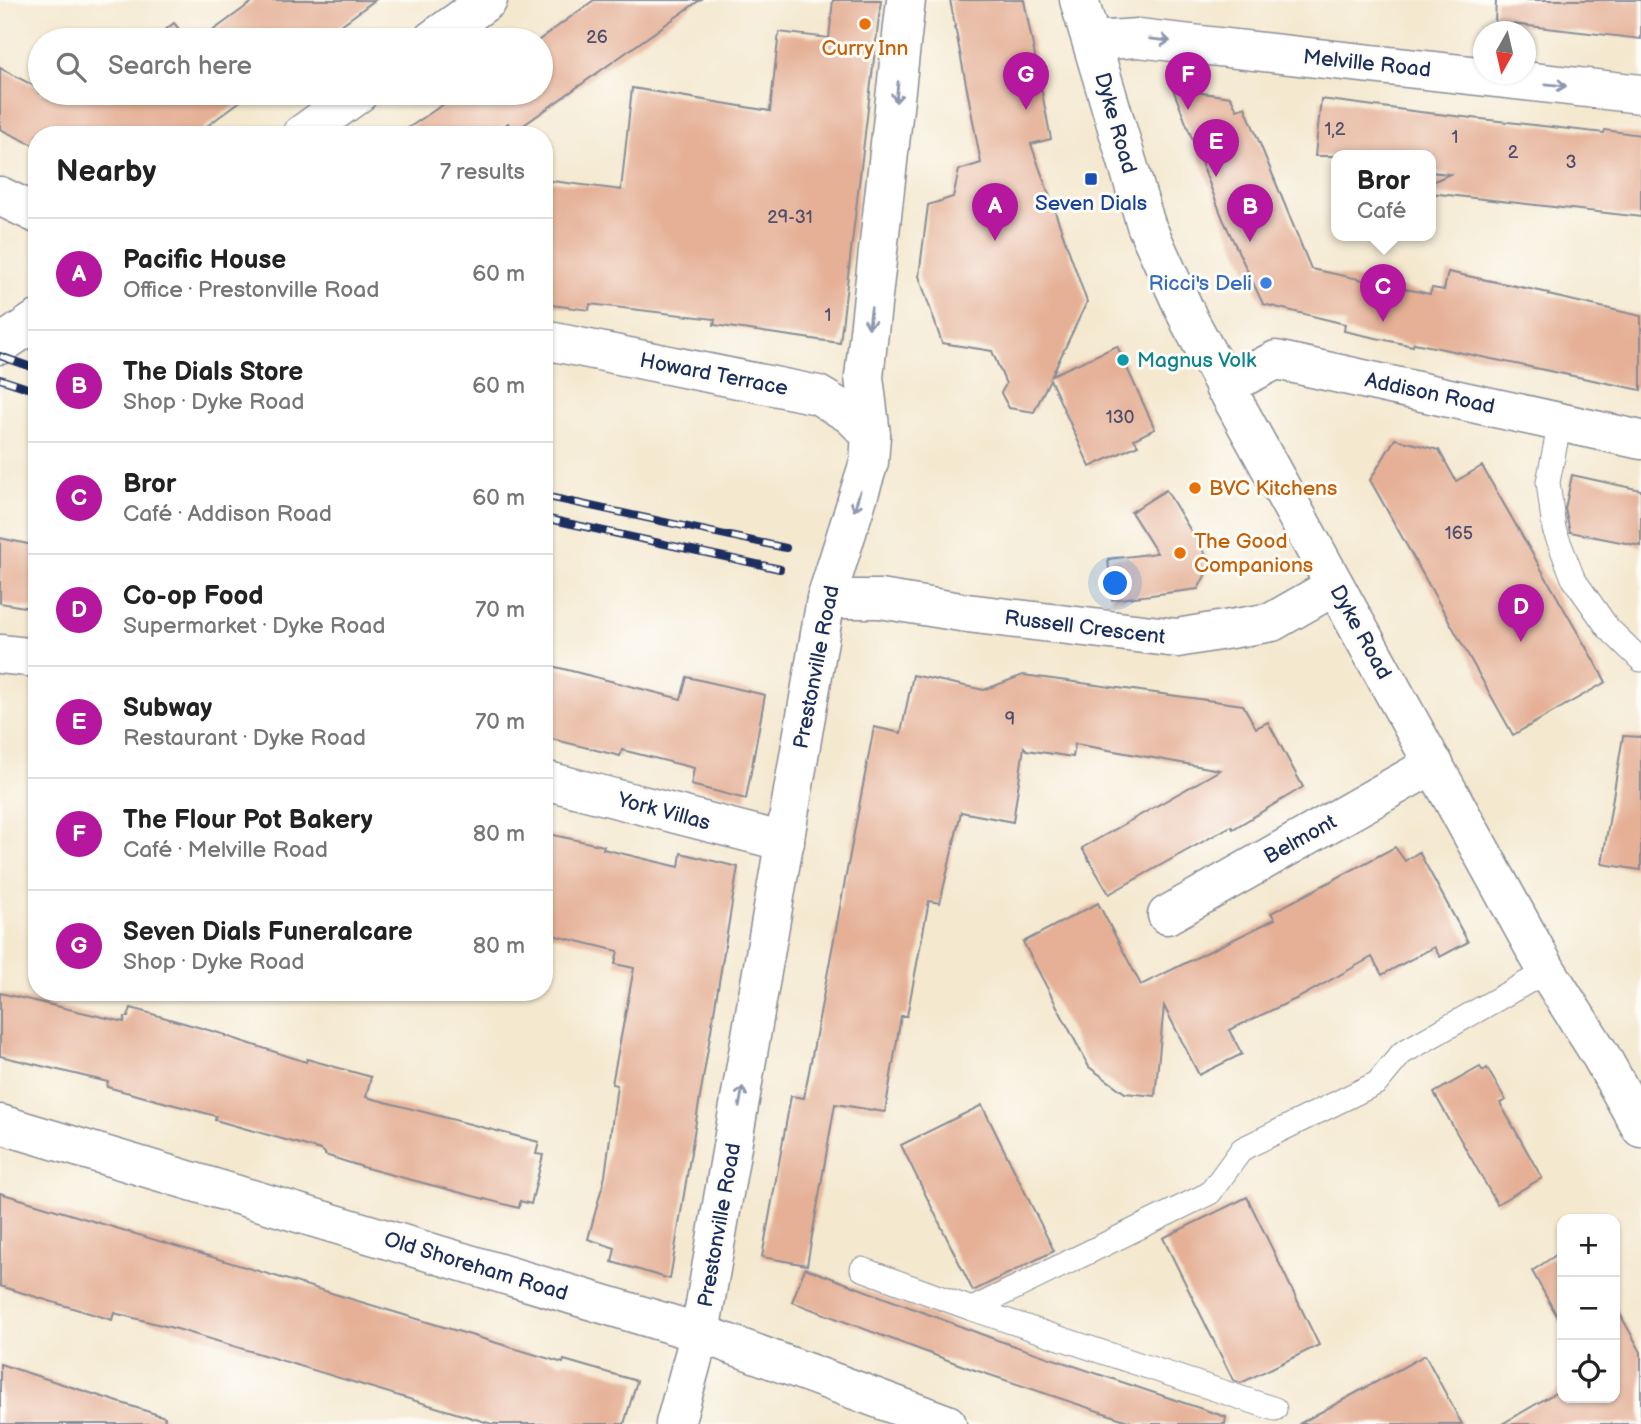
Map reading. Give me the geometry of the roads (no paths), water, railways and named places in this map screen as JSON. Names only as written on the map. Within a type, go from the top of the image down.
[{"type":"street","points":[[449,28],[488,0]]},
{"type":"street","name":"Prestonville Road","points":[[675,1424],[701,1333],[826,599],[869,462],[871,435],[864,377],[906,0]]},
{"type":"street","name":"Dyke Road","points":[[1079,0],[1146,225],[1190,322],[1546,971],[1601,1056],[1641,1128]]},
{"type":"street","name":"Melville Road","points":[[1092,41],[1138,38],[1641,94]]},
{"type":"street","points":[[313,126],[342,105]]},
{"type":"street","points":[[0,196],[28,210]]},
{"type":"street","points":[[0,345],[28,326]]},
{"type":"street","name":"Howard Terrace","points":[[553,342],[818,395],[851,415],[871,435]]},
{"type":"street","name":"Addison Road","points":[[1224,387],[1276,360],[1641,440]]},
{"type":"street","name":"Russell Crescent","points":[[826,599],[880,599],[981,615],[1177,638],[1272,622],[1335,586]]},
{"type":"street","points":[[0,654],[28,658]]},
{"type":"street","name":"Belmont","points":[[1167,915],[1434,764]]},
{"type":"street","name":"York Villas","points":[[553,782],[785,842]]},
{"type":"street","name":"Old Shoreham Road","points":[[0,1124],[701,1333],[947,1424]]},
{"type":"lane","points":[[1560,422],[1548,482],[1554,529],[1573,578],[1608,628],[1641,660]]},
{"type":"lane","points":[[972,1309],[1210,1193],[1242,1149],[1377,1083],[1402,1053],[1546,971]]},
{"type":"lane","points":[[862,1269],[972,1309],[1275,1409]]},
{"type":"railway","points":[[0,356],[28,366]]},
{"type":"railway","points":[[0,379],[28,388]]},
{"type":"railway","points":[[553,498],[786,548]]},
{"type":"railway","points":[[553,520],[780,569]]},
{"type":"place","name":"Curry Inn","points":[[865,24]]},
{"type":"place","name":"Seven Dials Funeralcare","points":[[1026,110]]},
{"type":"place","name":"The Flour Pot Bakery","points":[[1188,110]]},
{"type":"place","name":"Subway","points":[[1216,177]]},
{"type":"place","name":"Seven Dials","points":[[1091,179]]},
{"type":"place","name":"Pacific House","points":[[995,241]]},
{"type":"place","name":"The Dials Store","points":[[1250,242]]},
{"type":"place","name":"Ricci's Deli","points":[[1266,283]]},
{"type":"place","name":"Bror","points":[[1383,322]]},
{"type":"place","name":"Magnus Volk","points":[[1123,360]]},
{"type":"place","name":"BVC Kitchens","points":[[1195,488]]},
{"type":"place","name":"The Good Companions","points":[[1180,553]]},
{"type":"place","name":"Co-op Food","points":[[1521,642]]}]
